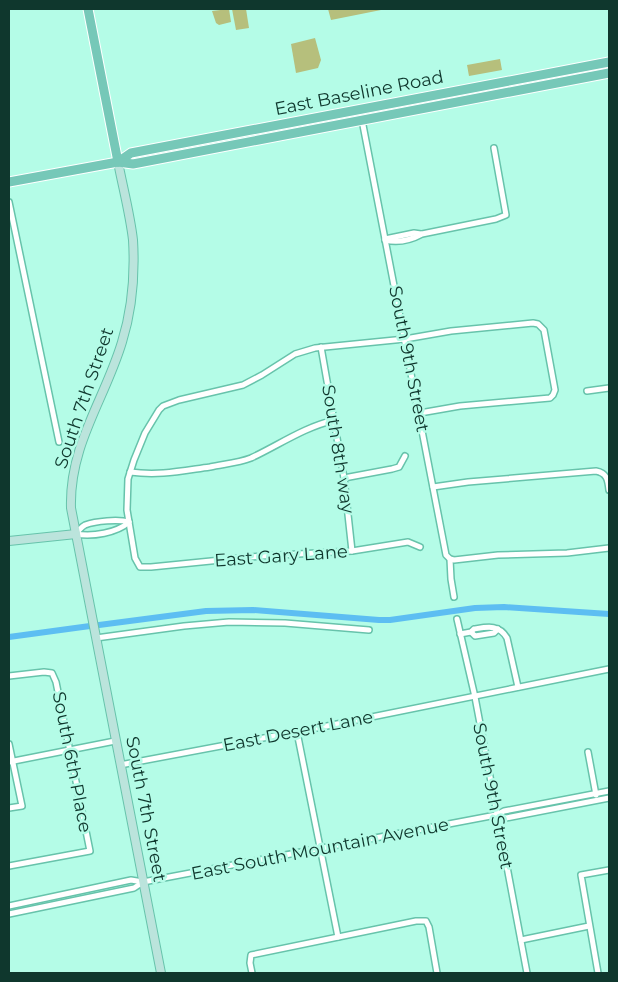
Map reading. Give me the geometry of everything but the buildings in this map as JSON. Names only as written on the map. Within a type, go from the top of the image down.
[{"type":"main road","name":"South 7th Street","points":[[88,9],[132,239],[132,292],[122,344],[88,425],[75,463],[71,494],[72,518],[161,973]]},
{"type":"main road","name":"East Baseline Road","points":[[118,162],[131,153],[609,62]]},
{"type":"main road","name":"East Baseline Road","points":[[9,182],[118,162],[133,164],[609,73]]},
{"type":"main road","points":[[510,81],[512,91]]},
{"type":"main road","points":[[360,110],[362,120]]},
{"type":"main road","points":[[244,132],[245,142]]},
{"type":"main road","points":[[9,541],[76,534]]},
{"type":"street","name":"South 9th Street","points":[[362,120],[446,555],[450,559],[454,597]]},
{"type":"street","points":[[385,240],[393,242],[415,238],[422,234],[496,219],[506,215],[494,148]]},
{"type":"street","points":[[9,202],[59,442]]},
{"type":"street","points":[[129,522],[126,499],[130,472],[145,433],[158,410],[163,406],[179,400],[243,385],[295,354],[321,347],[533,323],[538,324],[544,330],[555,390],[550,398],[460,406],[420,413]]},
{"type":"street","name":"South 8th way","points":[[321,347],[344,478],[352,551]]},
{"type":"street","points":[[587,391],[609,388]]},
{"type":"street","points":[[130,472],[166,474],[243,461],[304,430],[320,423],[334,420]]},
{"type":"street","points":[[344,478],[392,470],[398,467],[405,456]]},
{"type":"street","points":[[433,487],[494,479],[596,471],[606,475],[609,490]]},
{"type":"street","points":[[119,519],[129,522],[122,529],[85,536],[76,534],[83,526],[119,519]]},
{"type":"street","points":[[107,522],[109,531]]},
{"type":"street","name":"East Gary Lane","points":[[129,522],[135,558],[140,567],[262,556],[352,551],[408,542],[420,547]]},
{"type":"street","points":[[450,559],[461,560],[498,555],[588,551],[609,548]]},
{"type":"street","name":"South 9th Street","points":[[457,619],[475,697],[527,973]]},
{"type":"street","points":[[96,638],[229,622],[279,623],[369,630]]},
{"type":"street","points":[[460,634],[492,626],[504,633],[507,638],[518,687]]},
{"type":"street","points":[[484,628],[485,634]]},
{"type":"street","points":[[471,632],[475,636],[494,633],[498,629]]},
{"type":"street","name":"East Desert Lane","points":[[120,765],[297,732],[609,669]]},
{"type":"street","name":"South 6th Place","points":[[9,676],[44,672],[52,673],[56,682],[90,851],[9,866]]},
{"type":"street","points":[[297,732],[338,937]]},
{"type":"street","points":[[11,762],[116,741]]},
{"type":"street","points":[[9,744],[11,762],[22,806],[9,808]]},
{"type":"street","points":[[588,752],[597,800]]},
{"type":"street","name":"East South Mountain Avenue","points":[[9,906],[131,880],[143,882],[321,849],[609,791]]},
{"type":"street","name":"East South Mountain Avenue","points":[[496,815],[506,818],[609,798]]},
{"type":"street","points":[[598,973],[581,875],[609,870]]},
{"type":"street","name":"East South Mountain Avenue","points":[[9,914],[134,888],[143,882]]},
{"type":"street","points":[[252,973],[251,955],[416,921],[426,921],[429,927],[437,973]]},
{"type":"street","points":[[521,940],[589,926]]},
{"type":"green space","points":[[229,9],[231,22],[219,25],[216,23],[212,11]]},
{"type":"green space","points":[[232,9],[246,9],[249,28],[236,30]]},
{"type":"green space","points":[[328,9],[386,9],[331,20]]},
{"type":"green space","points":[[315,38],[321,60],[318,68],[296,73],[291,44]]},
{"type":"green space","points":[[500,59],[502,70],[469,76],[467,65]]},
{"type":"waterway","points":[[99,625],[206,611],[253,610],[379,620],[475,608],[504,607],[609,614]]},
{"type":"waterway","points":[[9,637],[90,626]]}]
